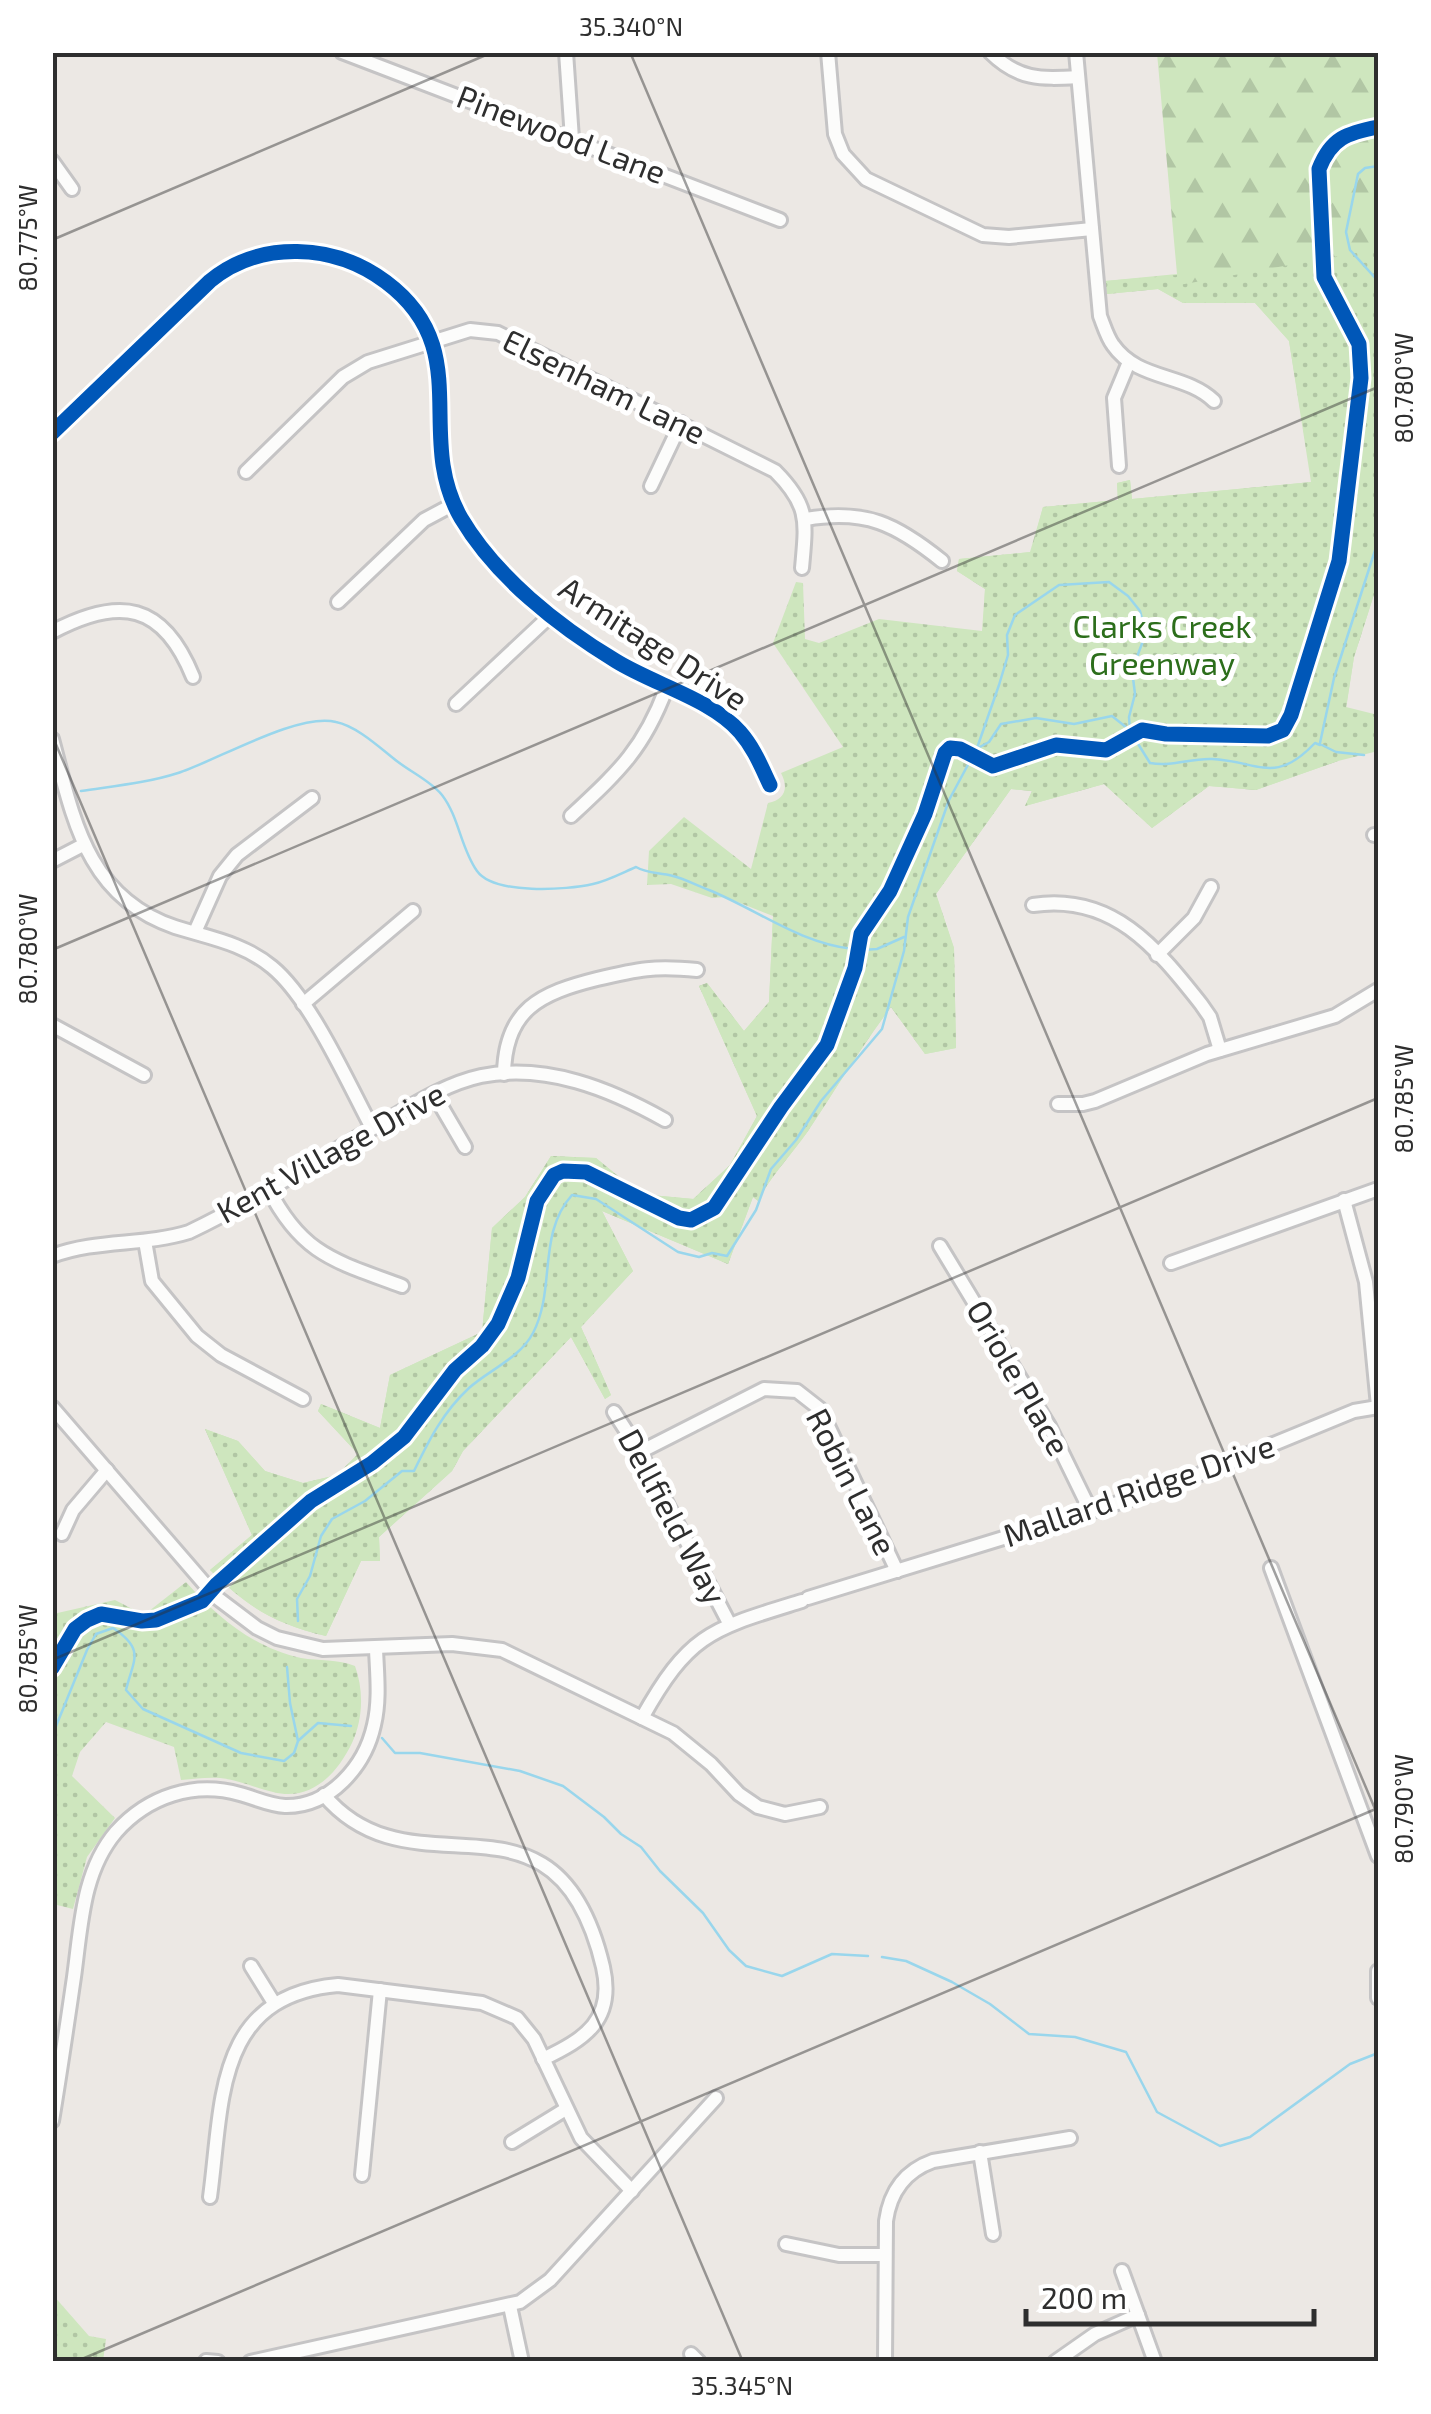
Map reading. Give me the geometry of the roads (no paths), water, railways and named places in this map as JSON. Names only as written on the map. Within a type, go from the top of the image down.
[{"type":"street","name":"Pinewood Lane","points":[[342,52],[780,220]]},
{"type":"street","points":[[566,52],[572,139]]},
{"type":"street","points":[[828,52],[835,134],[842,154],[866,180],[984,235],[1009,237],[1092,229]]},
{"type":"street","points":[[990,52],[1007,69],[1040,79],[1078,77]]},
{"type":"street","points":[[1076,52],[1100,316],[1112,344],[1129,362],[1150,374],[1200,387],[1214,401]]},
{"type":"street","points":[[52,161],[72,189]]},
{"type":"street","name":"Armitage Drive","points":[[52,433],[210,281],[238,262],[268,252],[299,252],[337,259],[374,274],[409,303],[432,340],[440,374],[441,457],[454,504],[492,559],[551,615],[602,652],[666,689],[712,708],[737,729],[755,752],[770,785]]},
{"type":"street","name":"Elsenham Lane","points":[[246,472],[342,377],[368,362],[470,330],[498,334],[776,471],[792,488],[806,518]]},
{"type":"street","points":[[1119,466],[1114,398],[1129,362]]},
{"type":"street","points":[[651,486],[681,423]]},
{"type":"street","points":[[338,602],[424,520],[454,504]]},
{"type":"street","points":[[802,568],[806,518],[837,514],[874,518],[907,533],[942,561]]},
{"type":"street","points":[[52,632],[95,612],[133,612],[160,624],[170,634],[193,677]]},
{"type":"street","points":[[456,704],[551,615]]},
{"type":"street","points":[[571,816],[632,757],[648,732],[666,689]]},
{"type":"street","points":[[52,739],[83,846],[100,872],[125,898],[157,920],[238,945],[280,974],[303,1004],[372,1128]]},
{"type":"street","points":[[195,932],[220,876],[237,854],[312,798]]},
{"type":"street","points":[[52,861],[83,846]]},
{"type":"street","points":[[1157,955],[1194,918],[1211,887]]},
{"type":"street","points":[[1034,906],[1068,902],[1104,911],[1128,926],[1201,1004],[1210,1017],[1220,1050]]},
{"type":"street","points":[[303,1004],[413,911]]},
{"type":"street","points":[[504,1074],[505,1053],[514,1026],[527,1009],[551,992],[650,967],[697,970]]},
{"type":"street","points":[[1058,1104],[1095,1100],[1220,1050],[1335,1016],[1378,990]]},
{"type":"street","points":[[54,1029],[144,1075]]},
{"type":"street","name":"Kent Village Drive","points":[[52,1256],[87,1246],[189,1232],[460,1082],[504,1074],[554,1078],[596,1086],[665,1120]]},
{"type":"street","points":[[434,1094],[465,1147]]},
{"type":"street","points":[[268,1188],[284,1218],[308,1244],[340,1263],[402,1286]]},
{"type":"street","points":[[1171,1263],[1378,1190]]},
{"type":"street","points":[[1344,1200],[1366,1282],[1378,1406]]},
{"type":"street","points":[[144,1241],[152,1280],[198,1336],[221,1355],[303,1399]]},
{"type":"street","name":"Oriole Place","points":[[940,1246],[1049,1426],[1091,1512]]},
{"type":"street","name":"Robin Lane","points":[[640,1452],[764,1390],[797,1390],[820,1409],[897,1571]]},
{"type":"street","points":[[52,1406],[216,1597],[246,1622],[278,1638],[312,1648],[452,1644],[502,1650],[691,1746],[738,1794],[758,1807],[785,1814],[820,1808]]},
{"type":"street","name":"Mallard Ridge Drive","points":[[642,1718],[683,1655],[729,1624],[1091,1512],[1216,1470],[1354,1411],[1378,1406]]},
{"type":"street","name":"Dellfield Way","points":[[614,1412],[640,1452],[729,1624]]},
{"type":"street","points":[[62,1534],[72,1510],[107,1470]]},
{"type":"street","points":[[1271,1568],[1378,1856]]},
{"type":"street","points":[[52,2121],[91,1876],[104,1848],[128,1820],[156,1800],[192,1789],[225,1790],[285,1806],[324,1796],[354,1769],[372,1732],[378,1700],[376,1649]]},
{"type":"street","points":[[324,1796],[341,1815],[365,1830],[390,1838],[517,1853],[552,1870],[573,1891],[587,1913],[596,1940],[606,1983],[604,2005],[585,2036],[543,2059]]},
{"type":"street","points":[[251,1966],[274,2003]]},
{"type":"street","points":[[1378,1971],[1378,1998]]},
{"type":"street","points":[[210,2197],[225,2074],[242,2036],[274,2003],[318,1986],[338,1984],[482,2004],[503,2010],[526,2026],[586,2146],[632,2191]]},
{"type":"street","points":[[362,2175],[380,1990]]},
{"type":"street","points":[[52,2002],[70,2004]]},
{"type":"street","points":[[250,2362],[510,2306],[550,2280],[716,2098]]},
{"type":"street","points":[[512,2142],[566,2109]]},
{"type":"street","points":[[884,2362],[886,2214],[905,2178],[933,2161],[1070,2138]]},
{"type":"street","points":[[980,2152],[993,2234]]},
{"type":"street","points":[[786,2244],[839,2254],[885,2254]]},
{"type":"street","points":[[1122,2270],[1156,2362]]},
{"type":"street","points":[[510,2306],[522,2362]]},
{"type":"street","points":[[1055,2362],[1096,2334],[1138,2315]]},
{"type":"street","points":[[206,2360],[218,2362]]},
{"type":"waterway","points":[[1378,166],[1358,174],[1346,232],[1350,250],[1378,281]]},
{"type":"waterway","points":[[1320,743],[1334,678],[1378,541]]},
{"type":"waterway","points":[[298,1621],[297,1599],[310,1576],[321,1536],[332,1519],[365,1501],[402,1471],[414,1471],[452,1407],[469,1388],[520,1350],[533,1333],[544,1298],[554,1227],[572,1195],[596,1199],[678,1252],[699,1257],[712,1253],[727,1256],[756,1210],[771,1169],[821,1101],[882,1029],[904,951],[908,917],[949,800],[977,748],[1008,655],[1007,635],[1015,615],[1059,585],[1109,582],[1128,596],[1140,611],[1146,633],[1132,670],[1135,694],[1130,731],[1150,763],[1212,759],[1277,767],[1301,756],[1315,743],[1320,745]]},
{"type":"waterway","points":[[978,748],[989,742],[1001,724],[1036,718],[1074,724],[1112,716],[1127,728]]},
{"type":"waterway","points":[[81,791],[166,776],[301,724],[336,722],[366,737],[437,790],[448,804],[472,862],[486,879],[514,887],[566,888],[598,883],[636,867],[687,881],[815,940],[853,949]]},
{"type":"waterway","points":[[1322,745],[1336,752],[1364,755]]},
{"type":"waterway","points":[[862,950],[877,949],[904,937]]},
{"type":"waterway","points":[[52,1736],[96,1634],[113,1628],[133,1649],[134,1663],[126,1690],[143,1709],[241,1753],[284,1761],[294,1753],[298,1741],[287,1667]]},
{"type":"waterway","points":[[299,1740],[318,1723],[351,1726]]},
{"type":"waterway","points":[[382,1738],[395,1753],[420,1753],[520,1771],[563,1786],[641,1847],[746,1966],[782,1976],[832,1954],[868,1956]]},
{"type":"waterway","points":[[882,1957],[906,1961],[952,1982],[990,2004],[1029,2034],[1075,2037],[1126,2052],[1157,2112],[1220,2146],[1250,2137],[1350,2064],[1378,2053]]},
{"type":"park label","name":"Clarks Creek Greenway","points":[[1162,646]]}]
